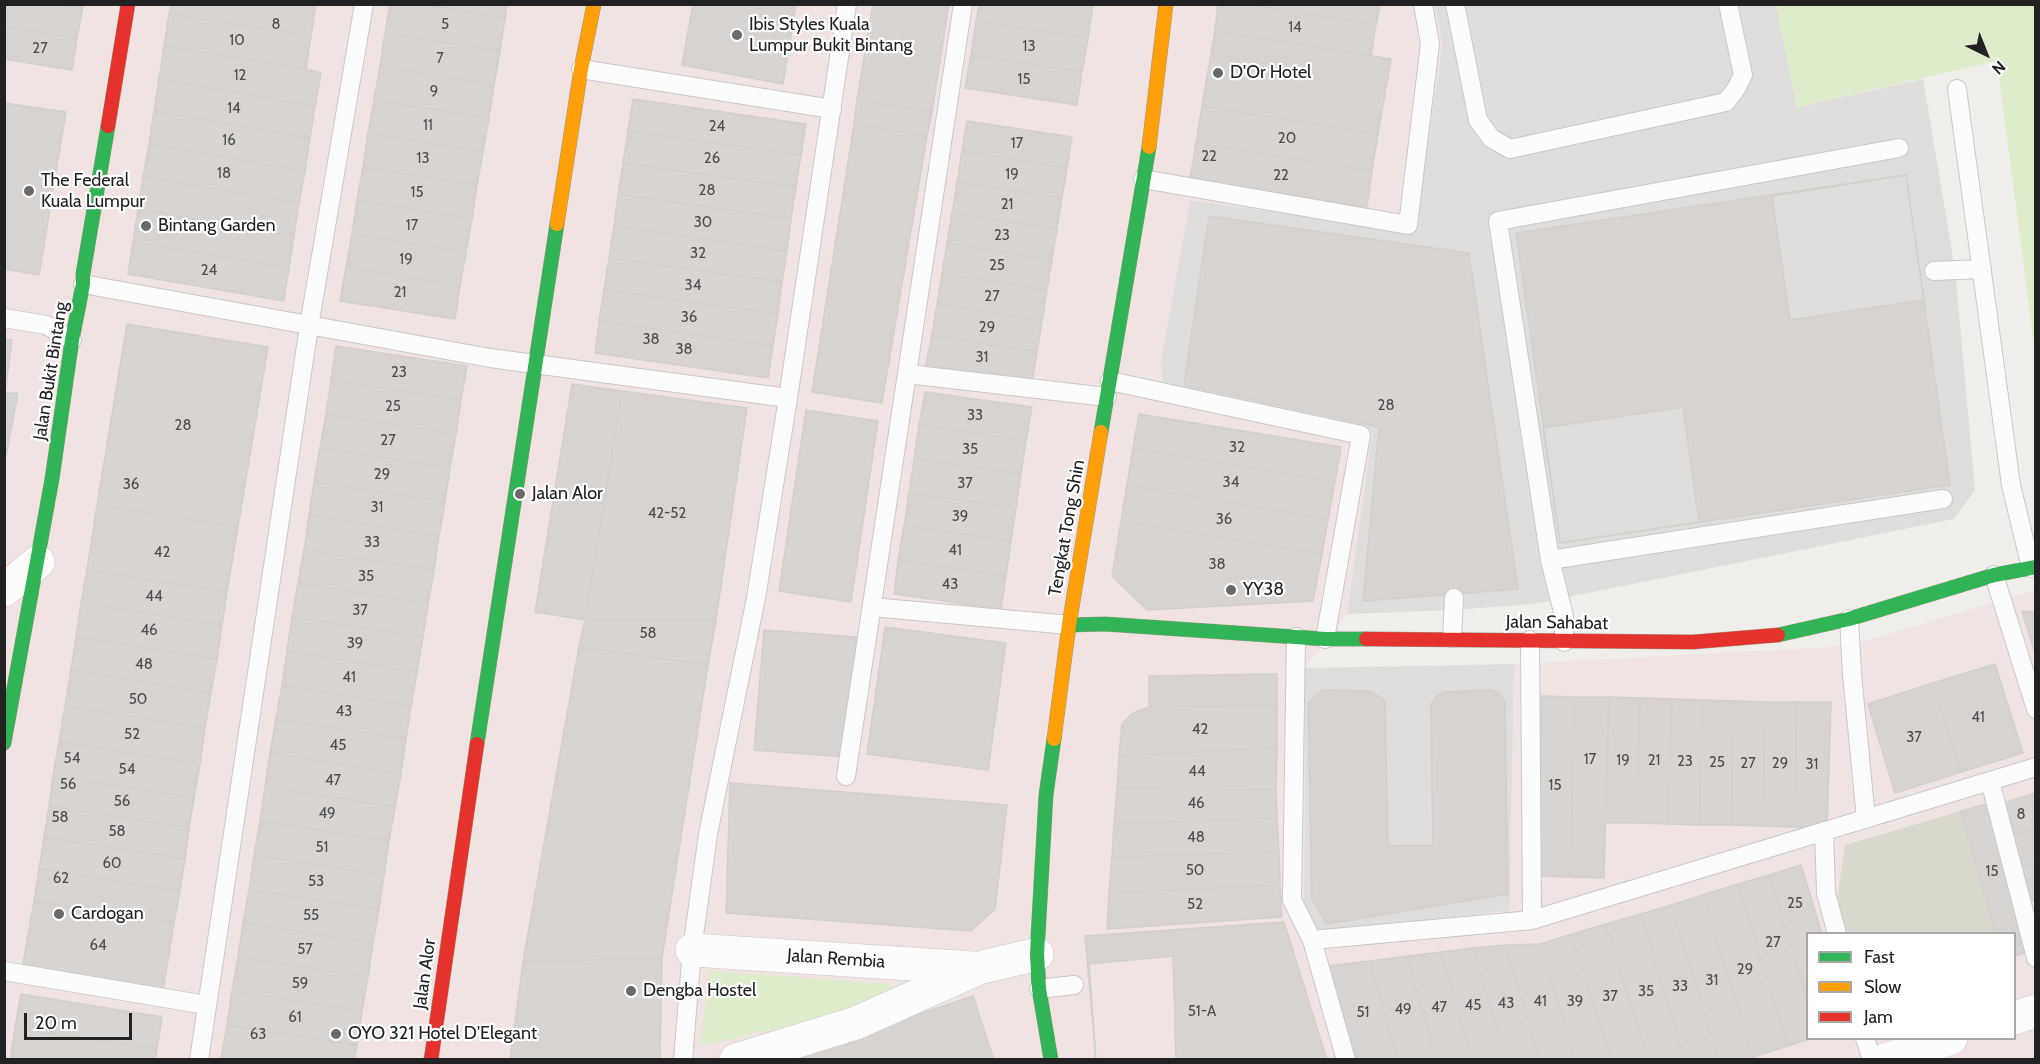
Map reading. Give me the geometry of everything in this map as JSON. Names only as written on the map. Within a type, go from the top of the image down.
[{"type":"street","name":"Jalan Bukit Bintang","points":[[4,743],[52,479],[72,340],[128,4]]},
{"type":"street","name":"Jalan Alor","points":[[431,1059],[499,594],[581,69],[594,4]]},
{"type":"street","name":"Tengkat Tong Shin","points":[[1051,1059],[1039,989],[1036,954],[1046,795],[1069,625],[1151,136],[1166,4]]},
{"type":"street","points":[[4,590],[38,562]]},
{"type":"street","name":"Jalan Sahabat","points":[[1069,625],[1105,624],[1325,639],[1452,638],[1564,642],[1693,642],[1772,636],[1849,619],[1994,575],[2033,568]]},
{"type":"street","name":"Jalan Rembia","points":[[692,951],[979,968]]},
{"type":"street","name":"Jalan Rembia","points":[[736,1059],[856,1023],[979,968],[1036,954]]},
{"type":"street","points":[[2016,1017],[2036,1011]]},
{"type":"street","points":[[1887,1059],[1945,1040]]},
{"type":"lane","points":[[199,1059],[309,326],[364,4]]},
{"type":"lane","points":[[684,1059],[692,951],[708,834],[756,598],[847,4]]},
{"type":"lane","points":[[846,776],[963,4]]},
{"type":"lane","points":[[1143,179],[1408,225],[1430,44],[1423,4]]},
{"type":"lane","points":[[1455,4],[1478,120],[1491,138],[1510,149],[1726,102],[1737,89],[1743,75],[1728,4]]},
{"type":"lane","points":[[581,69],[832,109]]},
{"type":"lane","points":[[1958,89],[2011,485],[2033,568]]},
{"type":"lane","points":[[1564,642],[1564,616],[1550,560],[1498,220],[1765,178],[1899,148]]},
{"type":"lane","points":[[1934,271],[1982,269]]},
{"type":"lane","points":[[83,284],[309,326],[535,364],[788,398]]},
{"type":"lane","points":[[4,318],[46,326],[72,340]]},
{"type":"lane","points":[[907,374],[1108,389],[1361,435],[1325,639]]},
{"type":"lane","points":[[1550,560],[1943,499]]},
{"type":"lane","points":[[1994,575],[2036,709]]},
{"type":"lane","points":[[1452,638],[1454,598]]},
{"type":"lane","points":[[872,607],[1069,625]]},
{"type":"lane","points":[[1849,619],[1866,819]]},
{"type":"lane","points":[[1296,637],[1292,900],[1346,1059]]},
{"type":"lane","points":[[1530,640],[1532,920]]},
{"type":"lane","points":[[1311,951],[1532,920],[2036,768]]},
{"type":"lane","points":[[1990,781],[2036,958]]},
{"type":"lane","points":[[1824,831],[1826,893],[1837,932]]},
{"type":"lane","points":[[4,971],[206,1005]]},
{"type":"lane","points":[[1039,989],[1074,985]]},
{"type":"lane","points":[[1867,1040],[1887,1059]]},
{"type":"shaded area","points":[[5,5],[1435,5],[1442,45],[1415,231],[1190,200],[1161,360],[1162,382],[1372,433],[1347,614],[1305,668],[1304,911],[1319,932],[1510,911],[1514,664],[1849,646],[2035,590],[2035,1059],[5,1060]]},
{"type":"shaded area","points":[[1435,5],[1776,5],[1797,107],[1923,79],[1955,269],[1975,490],[1954,519],[1534,604],[1347,614],[1372,433],[1162,382],[1161,360],[1190,200],[1415,231],[1442,45]]},
{"type":"shaded area","points":[[1514,664],[1510,911],[1319,932],[1304,911],[1305,668]]},
{"type":"shaded area","points":[[1961,811],[1996,932],[1847,932],[1837,900],[1845,845]]},
{"type":"green space","points":[[1776,5],[2035,5],[2035,353],[1997,61],[1797,107]]},
{"type":"green space","points":[[708,971],[890,984],[893,1001],[701,1046]]},
{"type":"building","points":[[4,4],[83,6],[77,38],[4,27]]},
{"type":"building","points":[[171,4],[316,4],[311,36],[169,14]]},
{"type":"building","points":[[390,4],[422,4],[505,18],[500,51],[385,33]]},
{"type":"building","points":[[422,4],[507,4],[505,18]]},
{"type":"building","points":[[693,4],[796,4],[783,84],[682,65]]},
{"type":"building","points":[[873,4],[949,4],[932,112],[857,100]]},
{"type":"building","points":[[979,4],[1093,5],[1088,38],[976,21]]},
{"type":"building","points":[[1218,4],[1247,4],[1376,25],[1371,56],[1215,31]]},
{"type":"building","points":[[1247,4],[1380,4],[1376,25]]},
{"type":"building","points":[[169,14],[311,36],[306,69],[164,46]]},
{"type":"building","points":[[976,21],[1088,38],[1082,72],[971,55]]},
{"type":"building","points":[[4,27],[77,38],[72,70],[4,59]]},
{"type":"building","points":[[1215,31],[1391,59],[1378,134],[1202,106]]},
{"type":"building","points":[[385,33],[500,51],[494,85],[380,66]]},
{"type":"building","points":[[164,46],[321,73],[315,106],[159,79]]},
{"type":"building","points":[[971,55],[1082,72],[1077,105],[965,88]]},
{"type":"building","points":[[380,66],[494,85],[489,118],[374,100]]},
{"type":"building","points":[[159,79],[315,106],[310,138],[154,111]]},
{"type":"building","points":[[633,99],[806,124],[801,155],[628,131]]},
{"type":"building","points":[[374,100],[489,118],[483,152],[368,133]]},
{"type":"building","points":[[857,100],[932,112],[927,136],[854,124]]},
{"type":"building","name":"The Federal Kuala Lumpur","points":[[4,103],[66,112],[39,275],[4,269]]},
{"type":"building","points":[[1202,106],[1378,134],[1372,171],[1196,143]]},
{"type":"building","points":[[154,111],[310,138],[305,171],[149,144]]},
{"type":"building","points":[[967,121],[1072,137],[1067,168],[962,151]]},
{"type":"building","points":[[854,124],[927,136],[882,403],[812,392]]},
{"type":"building","points":[[628,131],[801,155],[796,187],[623,163]]},
{"type":"building","points":[[368,133],[483,152],[477,185],[363,167]]},
{"type":"building","points":[[1196,143],[1372,171],[1367,207],[1190,180]]},
{"type":"building","points":[[149,144],[305,171],[299,203],[143,177]]},
{"type":"building","points":[[962,151],[1067,168],[1062,198],[957,182]]},
{"type":"building","points":[[623,163],[796,187],[791,219],[618,194]]},
{"type":"building","points":[[363,167],[477,185],[472,219],[357,200]]},
{"type":"building","points":[[1906,175],[1924,300],[1790,320],[1772,196]]},
{"type":"building","points":[[1906,175],[1950,485],[1560,543],[1516,233]]},
{"type":"building","points":[[143,177],[299,203],[294,236],[138,209]]},
{"type":"building","points":[[957,182],[1062,198],[1057,229],[952,213]]},
{"type":"building","points":[[618,194],[791,219],[787,251],[614,226]]},
{"type":"building","points":[[357,200],[472,219],[466,252],[352,234]]},
{"type":"building","points":[[138,209],[294,236],[289,268],[133,242]]},
{"type":"building","points":[[952,213],[1057,229],[1052,260],[947,243]]},
{"type":"building","points":[[1209,216],[1469,253],[1518,589],[1363,601],[1379,427],[1184,385]]},
{"type":"building","points":[[614,226],[787,251],[782,282],[609,258]]},
{"type":"building","points":[[352,234],[466,252],[460,286],[346,267]]},
{"type":"building","points":[[133,242],[289,268],[284,301],[128,274]]},
{"type":"building","points":[[947,243],[1052,260],[1047,290],[942,273]]},
{"type":"building","points":[[609,258],[782,282],[778,314],[604,290]]},
{"type":"building","points":[[346,267],[460,286],[455,319],[340,301]]},
{"type":"building","points":[[942,273],[1047,290],[1042,321],[937,304]]},
{"type":"building","points":[[604,290],[778,314],[773,346],[599,321]]},
{"type":"building","points":[[937,304],[1042,321],[1037,352],[932,335]]},
{"type":"building","points":[[599,321],[773,346],[768,378],[595,353]]},
{"type":"building","points":[[127,324],[268,347],[238,527],[97,505]]},
{"type":"building","points":[[932,335],[1037,352],[1032,382],[926,365]]},
{"type":"building","points":[[4,339],[12,340],[5,393],[4,393]]},
{"type":"building","points":[[336,346],[467,366],[461,400],[331,380]]},
{"type":"building","points":[[331,380],[461,400],[456,434],[326,414]]},
{"type":"building","points":[[572,384],[622,391],[585,620],[535,612]]},
{"type":"building","points":[[622,391],[747,408],[716,620],[585,620]]},
{"type":"building","points":[[925,392],[1032,407],[1026,441],[919,425]]},
{"type":"building","points":[[4,393],[18,393],[6,456],[4,456]]},
{"type":"building","points":[[1683,407],[1699,522],[1560,543],[1543,428]]},
{"type":"building","points":[[806,410],[878,421],[851,602],[779,591]]},
{"type":"building","points":[[326,414],[456,434],[450,468],[320,448]]},
{"type":"building","points":[[1139,414],[1341,447],[1335,482],[1133,448]]},
{"type":"building","points":[[919,425],[1026,441],[1021,474],[914,459]]},
{"type":"building","points":[[320,448],[450,468],[445,502],[314,482]]},
{"type":"building","points":[[1133,448],[1335,482],[1328,519],[1127,485]]},
{"type":"building","points":[[914,459],[1021,474],[1016,508],[909,493]]},
{"type":"building","points":[[314,482],[445,502],[439,536],[309,515]]},
{"type":"building","points":[[1127,485],[1328,519],[1322,554],[1121,521]]},
{"type":"building","points":[[909,493],[1016,508],[1011,541],[904,526]]},
{"type":"building","points":[[97,505],[238,527],[227,592],[87,570]]},
{"type":"building","points":[[309,515],[439,536],[434,570],[304,550]]},
{"type":"building","points":[[1121,521],[1322,554],[1313,601],[1147,610],[1112,576]]},
{"type":"building","points":[[904,526],[1011,541],[1006,576],[898,560]]},
{"type":"building","points":[[304,550],[434,570],[428,604],[298,583]]},
{"type":"building","points":[[898,560],[1006,576],[1001,609],[894,594]]},
{"type":"building","points":[[87,570],[227,592],[222,625],[81,603]]},
{"type":"building","points":[[298,583],[428,604],[423,637],[292,617]]},
{"type":"building","points":[[81,603],[222,625],[217,659],[76,637]]},
{"type":"building","points":[[2022,611],[2036,612],[2036,657]]},
{"type":"building","points":[[292,617],[423,637],[417,672],[287,651]]},
{"type":"building","points":[[585,620],[716,620],[708,665],[579,647]]},
{"type":"building","points":[[885,627],[1006,643],[988,770],[867,754]]},
{"type":"building","points":[[764,630],[856,637],[846,757],[754,750]]},
{"type":"building","points":[[76,637],[217,659],[211,693],[71,670]]},
{"type":"building","points":[[579,647],[708,665],[662,958],[523,962]]},
{"type":"building","points":[[287,651],[417,672],[411,706],[282,685]]},
{"type":"building","points":[[1995,664],[2023,753],[1961,772],[1933,683]]},
{"type":"building","points":[[71,670],[211,693],[205,728],[65,706]]},
{"type":"building","points":[[1277,674],[1277,705],[1149,707],[1149,676]]},
{"type":"building","points":[[1933,683],[1961,772],[1895,793],[1868,704]]},
{"type":"building","points":[[282,685],[411,706],[406,739],[276,719]]},
{"type":"building","points":[[1323,690],[1371,691],[1385,701],[1388,846],[1433,845],[1431,704],[1436,697],[1443,692],[1491,690],[1499,694],[1505,702],[1508,894],[1327,924],[1312,899],[1308,703]]},
{"type":"building","points":[[1541,696],[1575,697],[1570,877],[1536,876]]},
{"type":"building","points":[[1575,697],[1609,697],[1604,878],[1570,877]]},
{"type":"building","points":[[1609,697],[1640,698],[1637,823],[1605,823]]},
{"type":"building","points":[[1640,698],[1672,699],[1668,824],[1637,823]]},
{"type":"building","points":[[1672,699],[1703,700],[1699,825],[1668,824]]},
{"type":"building","points":[[1703,700],[1734,701],[1731,825],[1699,825]]},
{"type":"building","points":[[1734,701],[1766,702],[1762,826],[1731,825]]},
{"type":"building","points":[[1766,702],[1797,702],[1794,827],[1762,826]]},
{"type":"building","points":[[1797,702],[1831,702],[1827,828],[1794,827]]},
{"type":"building","points":[[1277,705],[1277,748],[1119,756],[1122,724],[1133,713],[1149,707]]},
{"type":"building","points":[[65,706],[205,728],[200,764],[59,742]]},
{"type":"building","points":[[276,719],[406,739],[401,774],[270,753]]},
{"type":"building","points":[[59,742],[200,764],[194,798],[53,776]]},
{"type":"building","points":[[1277,748],[1276,790],[1117,788],[1119,756]]},
{"type":"building","points":[[270,753],[401,774],[395,807],[265,787]]},
{"type":"building","points":[[53,776],[194,798],[189,828],[49,806]]},
{"type":"building","points":[[730,783],[1007,805],[995,909],[971,931],[726,913]]},
{"type":"building","points":[[265,787],[395,807],[389,841],[260,821]]},
{"type":"building","points":[[1117,788],[1276,790],[1277,818],[1114,824]]},
{"type":"building","points":[[2036,793],[2036,828],[2012,835],[2003,803]]},
{"type":"building","points":[[1987,804],[2029,952],[2016,955],[2016,932],[1995,932],[1961,811]]},
{"type":"building","points":[[49,806],[189,828],[185,859],[44,837]]},
{"type":"building","points":[[1277,818],[1279,852],[1112,857],[1114,824]]},
{"type":"building","points":[[260,821],[389,841],[384,875],[254,855]]},
{"type":"building","points":[[2036,828],[2036,863],[2022,867],[2012,835]]},
{"type":"building","points":[[44,837],[185,859],[180,891],[39,869]]},
{"type":"building","points":[[1279,852],[1280,885],[1109,893],[1112,857]]},
{"type":"building","points":[[254,855],[384,875],[379,909],[249,890]]},
{"type":"building","points":[[2036,863],[2036,899],[2032,901],[2022,867]]},
{"type":"building","points":[[1801,865],[1821,932],[1806,932],[1806,995],[1769,875]]},
{"type":"building","points":[[39,869],[180,891],[174,923],[34,901]]},
{"type":"building","points":[[1769,875],[1806,995],[1806,1040],[1788,1046],[1738,884]]},
{"type":"building","points":[[1738,884],[1788,1046],[1753,1057],[1703,895]]},
{"type":"building","points":[[1280,885],[1282,917],[1107,929],[1109,893]]},
{"type":"building","points":[[249,890],[379,909],[373,943],[243,923]]},
{"type":"building","points":[[1703,895],[1753,1057],[1744,1060],[1719,1060],[1671,905]]},
{"type":"building","points":[[34,901],[174,923],[163,991],[22,970]]},
{"type":"building","points":[[1671,905],[1719,1060],[1685,1060],[1641,914]]},
{"type":"building","points":[[1641,914],[1685,1060],[1648,1060],[1606,924]]},
{"type":"building","points":[[1284,922],[1327,1060],[1096,1060],[1085,936]]},
{"type":"building","points":[[243,923],[373,943],[368,977],[238,957]]},
{"type":"building","points":[[1606,924],[1648,1060],[1611,1060],[1572,934]]},
{"type":"building","points":[[1572,934],[1611,1060],[1575,1060],[1541,944]]},
{"type":"building","points":[[1541,944],[1575,1060],[1540,1060],[1505,945]]},
{"type":"building","points":[[1505,945],[1540,1060],[1506,1060],[1473,948]]},
{"type":"building","points":[[1473,948],[1506,1060],[1472,1060],[1441,952]]},
{"type":"building","points":[[1441,952],[1472,1060],[1437,1060],[1407,956]]},
{"type":"building","points":[[1173,956],[1176,1060],[1096,1060],[1089,964]]},
{"type":"building","points":[[1407,956],[1437,1060],[1398,1060],[1370,961]]},
{"type":"building","points":[[238,957],[368,977],[362,1011],[232,991]]},
{"type":"building","points":[[662,958],[660,1060],[510,1060],[523,962]]},
{"type":"building","points":[[1370,961],[1398,1060],[1355,1060],[1327,966]]},
{"type":"building","points":[[232,991],[362,1011],[357,1045],[227,1025]]},
{"type":"building","points":[[21,994],[162,1017],[157,1049],[15,1028]]},
{"type":"building","points":[[973,996],[994,1060],[850,1060],[844,1039]]},
{"type":"building","points":[[227,1025],[357,1045],[354,1060],[221,1059]]},
{"type":"building","points":[[15,1028],[157,1049],[155,1060],[10,1060]]},
{"type":"building","points":[[844,1039],[850,1060],[781,1060]]},
{"type":"traffic: fast","points":[[4,743],[52,479],[72,340],[108,126]]},
{"type":"traffic: fast","points":[[1101,432],[1149,147]]},
{"type":"traffic: fast","points":[[477,744],[557,224]]},
{"type":"traffic: fast","points":[[1778,635],[1849,619],[1994,575],[2036,567]]},
{"type":"traffic: fast","points":[[1069,625],[1105,624],[1325,639],[1366,639]]},
{"type":"traffic: fast","points":[[1051,1060],[1039,989],[1037,954],[1046,795],[1054,739]]},
{"type":"traffic: slow","points":[[557,224],[581,69],[594,4]]},
{"type":"traffic: slow","points":[[1149,147],[1166,4]]},
{"type":"traffic: slow","points":[[1054,739],[1069,625],[1101,432]]},
{"type":"traffic: jam","points":[[108,126],[128,4]]},
{"type":"traffic: jam","points":[[1366,639],[1693,642],[1778,635]]},
{"type":"traffic: jam","points":[[431,1060],[477,744]]},
{"type":"place","name":"Ibis Styles Kuala Lumpur Bukit Bintang","points":[[737,35]]},
{"type":"place","name":"D'Or Hotel","points":[[1218,73]]},
{"type":"place","name":"The Federal Kuala Lumpur","points":[[29,191]]},
{"type":"place","name":"Bintang Garden","points":[[146,226]]},
{"type":"place","name":"Jalan Alor","points":[[520,494]]},
{"type":"place","name":"YY38","points":[[1231,590]]},
{"type":"place","name":"Cardogan","points":[[59,914]]},
{"type":"place","name":"Dengba Hostel","points":[[631,991]]},
{"type":"place","name":"OYO 321 Hotel D'Elegant","points":[[336,1034]]}]
